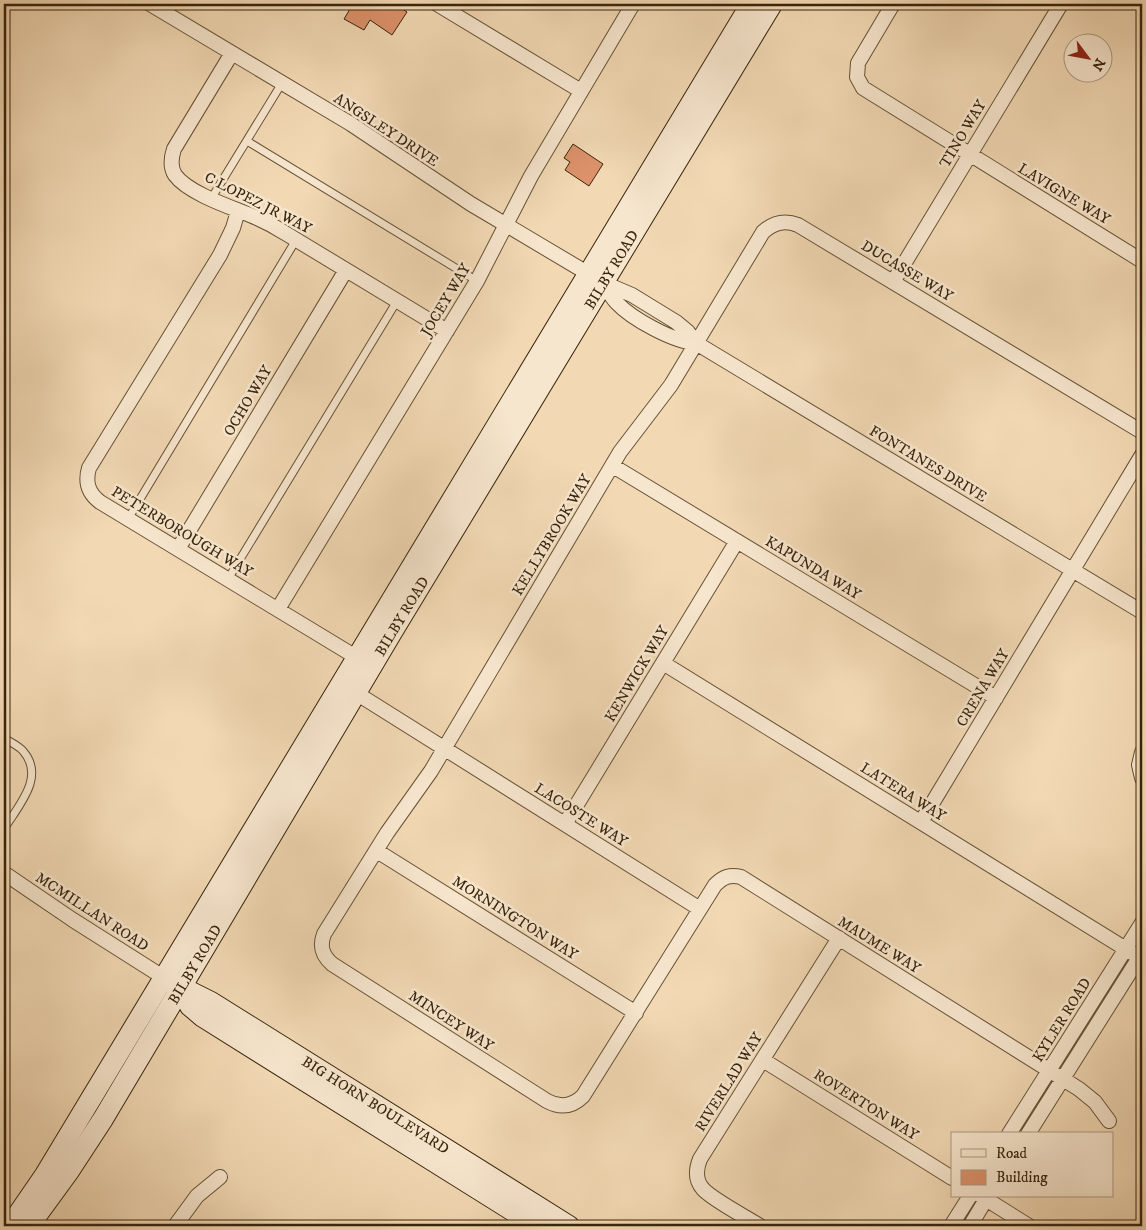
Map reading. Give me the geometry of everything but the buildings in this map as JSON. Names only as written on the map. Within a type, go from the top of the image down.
[{"type":"main road","name":"BILBY ROAD","points":[[28,1226],[88,1143],[356,693],[596,278],[750,4]]},
{"type":"main road","name":"BILBY ROAD","points":[[10,1226],[44,1175],[356,656],[772,4]]},
{"type":"main road","name":"BIG HORN BOULEVARD","points":[[163,977],[211,1002],[569,1226]]},
{"type":"main road","name":"BIG HORN BOULEVARD","points":[[181,988],[190,1006],[203,1017],[537,1226]]},
{"type":"street","name":"ANGSLEY DRIVE","points":[[150,4],[351,124],[442,186],[596,278]]},
{"type":"street","points":[[437,4],[581,91]]},
{"type":"street","name":"JOCEY WAY","points":[[278,609],[477,281],[530,176],[633,4]]},
{"type":"street","name":"LAVIGNE WAY","points":[[893,4],[858,63],[856,70],[859,83],[867,92],[1142,261]]},
{"type":"street","name":"TINO WAY","points":[[892,282],[1061,4]]},
{"type":"street","name":"C LOPEZ JR WAY","points":[[232,53],[172,156],[172,169],[178,178],[212,199],[273,226],[447,330]]},
{"type":"street","name":"PETERBOROUGH WAY","points":[[238,211],[233,228],[220,255],[89,468],[88,486],[94,498],[356,656]]},
{"type":"street","name":"DUCASSE WAY","points":[[696,343],[763,232],[774,224],[792,222],[1142,432]]},
{"type":"street","name":"OCHO WAY","points":[[178,549],[346,270]]},
{"type":"street","name":"FONTANES DRIVE","points":[[596,278],[632,295],[676,322],[688,332],[696,343],[1142,612]]},
{"type":"street","name":"KELLYBROOK WAY","points":[[444,749],[612,466],[630,438],[666,392],[696,343]]},
{"type":"street","name":"CRENA WAY","points":[[921,822],[1142,455]]},
{"type":"street","name":"KAPUNDA WAY","points":[[612,466],[996,698]]},
{"type":"street","name":"KENWICK WAY","points":[[565,824],[737,541]]},
{"type":"street","name":"LATERA WAY","points":[[663,663],[1141,957]]},
{"type":"street","name":"LACOSTE WAY","points":[[356,693],[700,909]]},
{"type":"street","name":"MINCEY WAY","points":[[444,749],[418,791],[387,833],[324,934],[322,944],[324,955],[332,964],[546,1101],[558,1106],[564,1106],[579,1100],[636,1013],[700,909]]},
{"type":"street","points":[[1142,752],[1139,765],[1142,778]]},
{"type":"street","name":"MORNINGTON WAY","points":[[376,851],[636,1013]]},
{"type":"street","name":"MCMILLAN ROAD","points":[[4,873],[73,920],[163,977]]},
{"type":"street","name":"MAUME WAY","points":[[700,909],[719,880],[731,875],[741,877],[1063,1079],[1087,1095],[1109,1121]]},
{"type":"street","name":"KYLER ROAD","points":[[1010,1132],[1142,923]]},
{"type":"street","name":"RIVERLAD WAY","points":[[760,1226],[703,1189],[697,1171],[700,1159],[839,938]]},
{"type":"street","points":[[1029,1132],[1141,957]]},
{"type":"street","name":"ROVERTON WAY","points":[[762,1060],[951,1177]]},
{"type":"street","points":[[175,1226],[197,1196],[220,1177]]},
{"type":"street","points":[[951,1226],[969,1198]]},
{"type":"street","points":[[970,1226],[984,1198]]},
{"type":"street","points":[[987,1198],[1029,1226]]},
{"type":"lane","points":[[212,199],[282,83]]},
{"type":"lane","points":[[247,141],[477,281]]},
{"type":"lane","points":[[128,519],[296,240]]},
{"type":"lane","points":[[228,579],[397,301]]},
{"type":"lane","points":[[4,738],[23,751],[33,768],[31,784],[4,828]]}]
